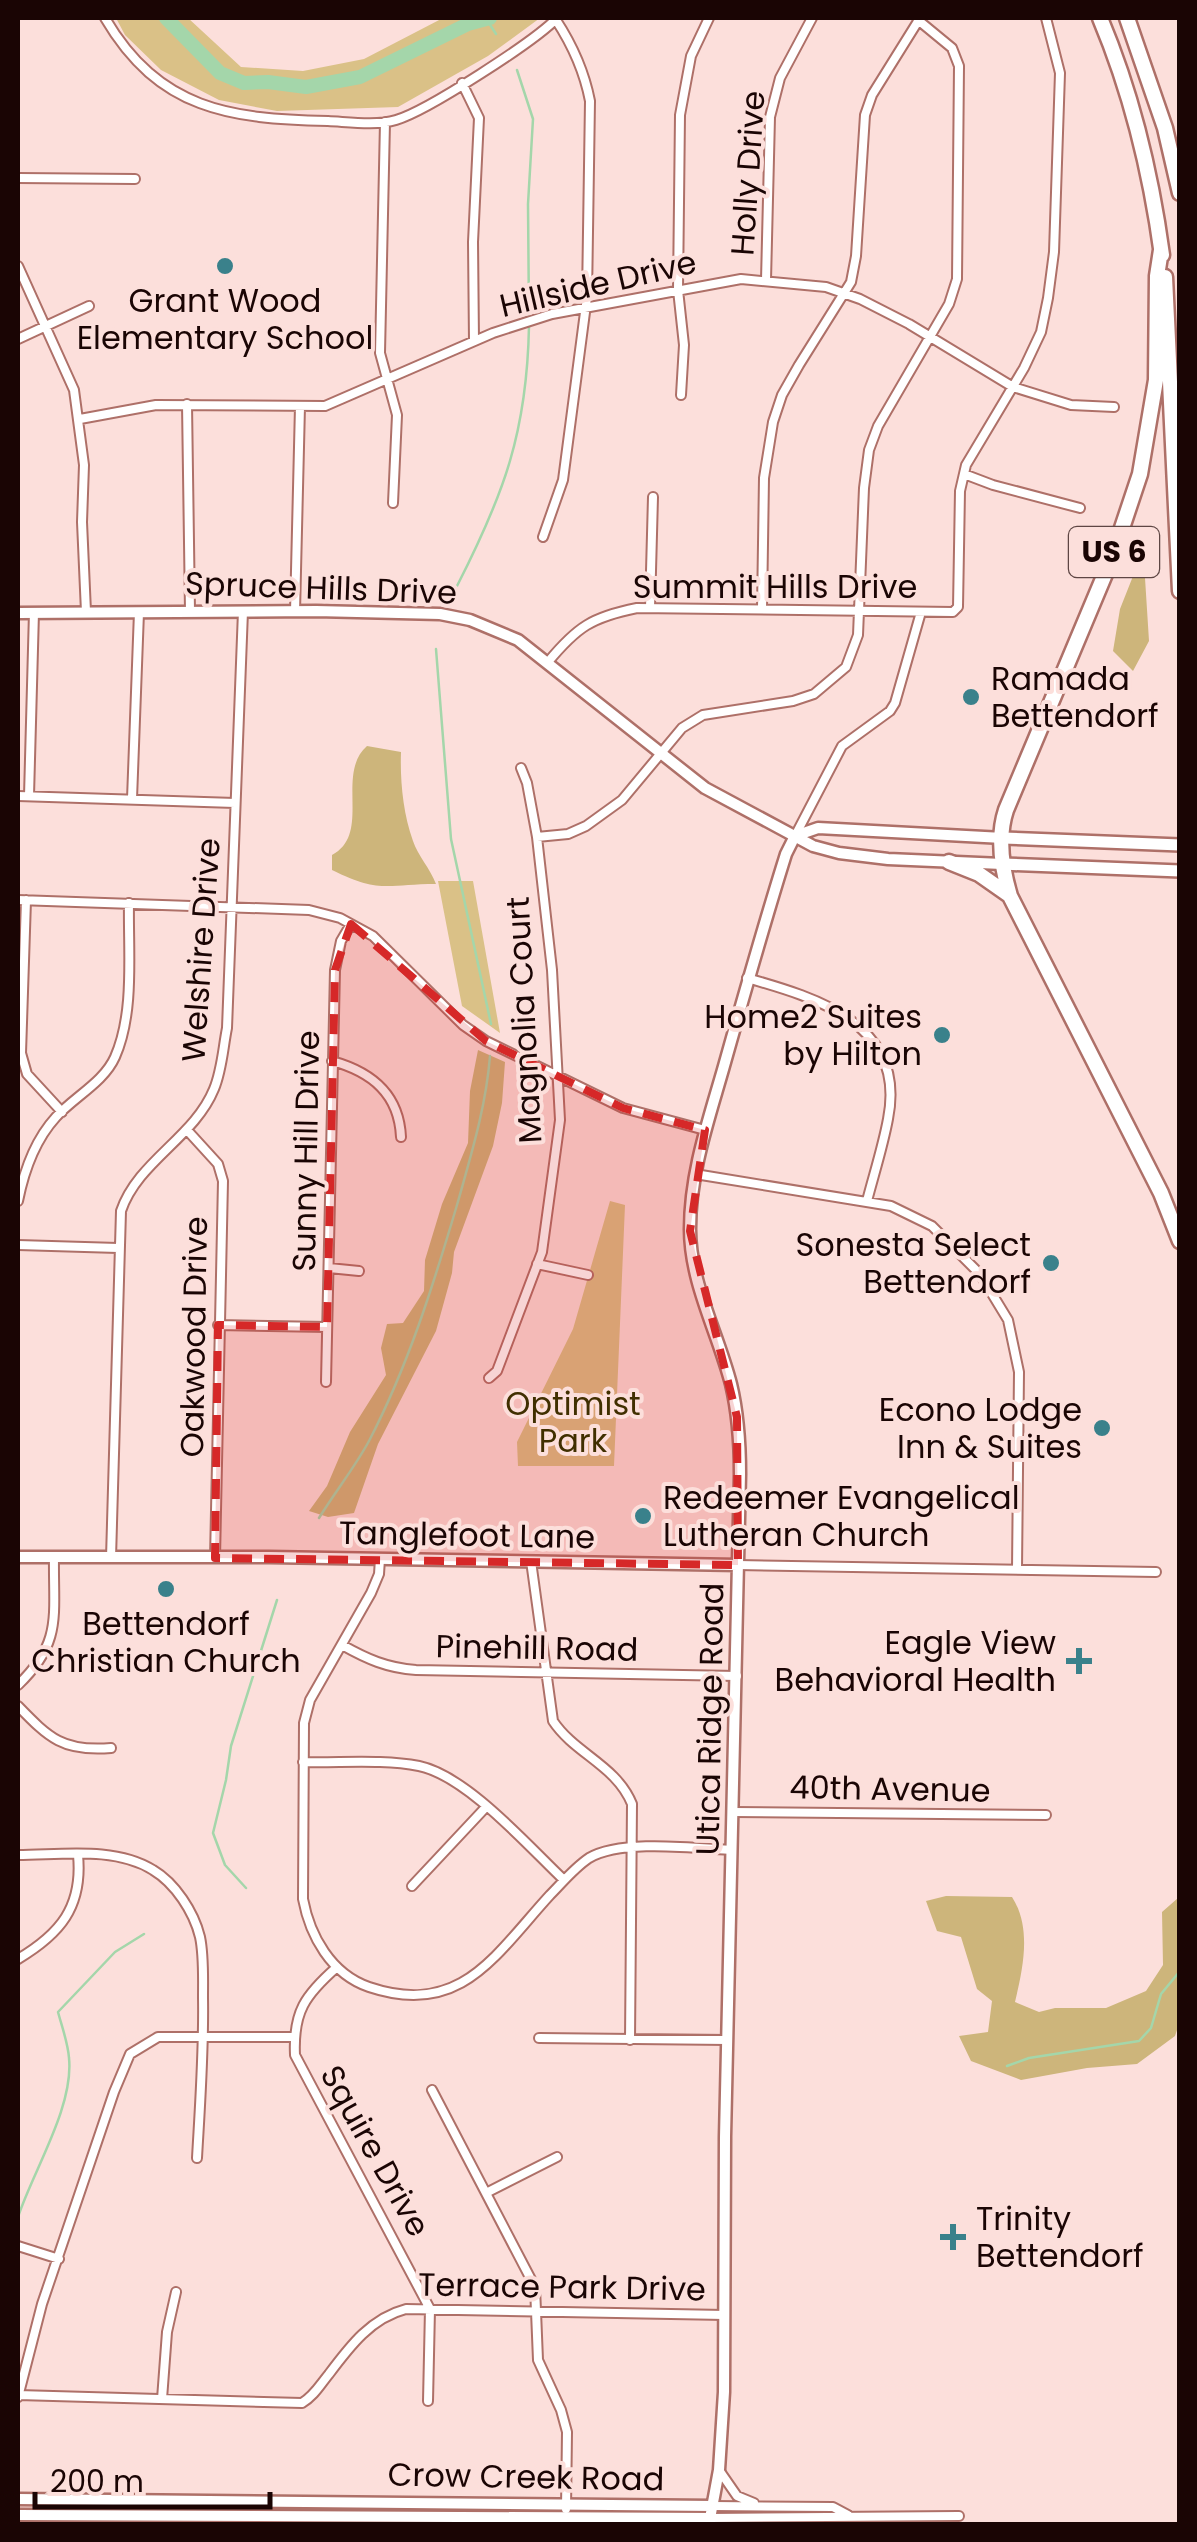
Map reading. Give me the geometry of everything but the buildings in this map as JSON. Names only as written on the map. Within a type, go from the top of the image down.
[{"type":"highway","points":[[1100,18],[1139,134],[1162,250],[1180,590]]},
{"type":"highway","points":[[1128,18],[1160,110],[1180,194]]},
{"type":"highway","name":"US 6","points":[[1002,864],[1006,810],[1113,556],[1140,474],[1154,394],[1158,342],[1156,276],[1162,250]]},
{"type":"highway","points":[[949,862],[979,874],[1010,896]]},
{"type":"highway","points":[[1002,864],[1010,896],[1161,1193],[1180,1240]]},
{"type":"main road","name":"Spruce Hills Drive","points":[[18,612],[440,614],[470,620],[518,640],[705,788],[813,846],[840,854],[949,862],[1180,871]]},
{"type":"main road","points":[[796,836],[818,828],[1180,845]]},
{"type":"main road","name":"Utica Ridge Road","points":[[711,2516],[719,2470],[725,2315],[740,1474],[737,1417],[730,1382],[694,1264],[690,1231],[704,1130],[747,978],[786,854],[796,836]]},
{"type":"main road","name":"Tanglefoot Lane","points":[[18,1557],[738,1565]]},
{"type":"main road","name":"Crow Creek Road","points":[[18,2499],[567,2502],[711,2516]]},
{"type":"main road","name":"Crow Creek Road","points":[[18,2515],[184,2520],[711,2516]]},
{"type":"street","points":[[105,18],[134,59],[158,80],[201,104],[249,118],[386,122],[413,114],[556,19],[578,59],[590,100],[586,307],[563,480],[543,537]]},
{"type":"street","points":[[681,395],[684,345],[678,290],[680,115],[691,56],[706,18]]},
{"type":"street","name":"Holly Drive","points":[[766,280],[770,117],[780,78],[812,18]]},
{"type":"street","points":[[1046,18],[1060,73],[1054,252],[1041,332],[964,474],[1080,508]]},
{"type":"street","points":[[537,837],[568,834],[622,800],[682,728],[703,715],[814,694],[846,667],[855,650],[864,488],[870,450],[878,426],[949,304],[956,279],[959,66],[952,48],[919,19],[872,95],[865,115],[851,282],[782,394],[773,422],[764,478],[762,609]]},
{"type":"street","points":[[462,83],[479,118],[473,242],[474,342]]},
{"type":"street","points":[[386,122],[380,353],[396,416],[392,503]]},
{"type":"street","points":[[18,178],[135,179]]},
{"type":"street","points":[[18,266],[74,390],[80,419],[86,612]]},
{"type":"street","name":"Hillside Drive","points":[[80,419],[143,407],[187,404],[336,403],[474,342],[552,314],[742,279],[826,287],[930,338],[1013,387],[1052,401],[1114,407]]},
{"type":"street","points":[[18,339],[89,306]]},
{"type":"street","points":[[187,404],[190,612]]},
{"type":"street","points":[[295,612],[300,406]]},
{"type":"street","name":"Summit Hills Drive","points":[[548,662],[577,629],[593,620],[650,608],[953,612],[958,607],[960,491],[964,474]]},
{"type":"street","points":[[650,608],[653,497]]},
{"type":"street","name":"Welshire Drive","points":[[111,1558],[121,1212],[125,1199],[144,1172],[187,1130],[214,1089],[226,1028],[242,611]]},
{"type":"street","points":[[29,796],[34,612]]},
{"type":"street","points":[[132,799],[139,612]]},
{"type":"street","name":"Utica Ridge Road","points":[[796,836],[842,746],[895,704],[921,612]]},
{"type":"street","name":"Magnolia Court","points":[[489,1378],[497,1371],[546,1234],[559,1140],[552,970],[537,837],[528,783],[520,768]]},
{"type":"street","points":[[18,796],[236,803]]},
{"type":"street","points":[[62,1112],[27,1074],[21,1053],[22,900],[309,910],[351,924],[386,947],[464,1026],[512,1055],[623,1108],[704,1130]]},
{"type":"street","points":[[18,1201],[30,1159],[62,1112],[108,1068],[116,1055],[126,1012],[129,903]]},
{"type":"street","name":"Sunny Hill Drive","points":[[326,1382],[335,970],[341,940],[351,924]]},
{"type":"street","points":[[747,978],[810,996],[833,1007],[864,1031],[876,1046],[889,1080],[890,1100],[867,1201]]},
{"type":"street","points":[[332,1061],[356,1068],[382,1088],[400,1120],[401,1137]]},
{"type":"street","name":"Oakwood Drive","points":[[187,1130],[218,1164],[222,1181],[215,1558]]},
{"type":"street","points":[[695,1174],[867,1201],[912,1213],[932,1226],[980,1274],[1008,1320],[1020,1388],[1017,1570]]},
{"type":"street","points":[[18,1245],[118,1248]]},
{"type":"street","points":[[537,1264],[588,1275]]},
{"type":"street","points":[[328,1268],[359,1271]]},
{"type":"street","points":[[218,1325],[327,1327]]},
{"type":"street","points":[[18,1685],[38,1666],[50,1644],[54,1557]]},
{"type":"street","points":[[380,1559],[379,1574],[306,1710],[303,1899],[307,1921],[319,1945],[337,1967],[361,1984],[391,1994],[422,1996],[448,1991],[489,1963],[591,1856],[614,1849],[732,1850]]},
{"type":"street","points":[[531,1561],[553,1721],[612,1772],[632,1804],[630,2040]]},
{"type":"street","name":"Tanglefoot Lane","points":[[738,1565],[1156,1572]]},
{"type":"street","name":"Pinehill Road","points":[[342,1645],[392,1668],[737,1676]]},
{"type":"street","points":[[18,1706],[49,1737],[66,1745],[88,1750],[111,1748]]},
{"type":"street","points":[[303,1762],[420,1766],[442,1773],[463,1786],[564,1880]]},
{"type":"street","points":[[412,1886],[486,1808]]},
{"type":"street","name":"40th Avenue","points":[[733,1812],[1046,1814]]},
{"type":"street","points":[[18,1855],[117,1858],[154,1870],[182,1897],[200,1938],[203,2036],[197,2158]]},
{"type":"street","points":[[18,1958],[56,1932],[68,1913],[77,1888],[78,1855]]},
{"type":"street","name":"Squire Drive","points":[[337,1967],[306,2002],[296,2020],[295,2055],[430,2309]]},
{"type":"street","points":[[18,2398],[42,2304],[130,2054],[158,2036],[294,2037]]},
{"type":"street","points":[[540,2038],[728,2040]]},
{"type":"street","points":[[432,2090],[535,2287],[538,2360],[567,2432],[566,2516]]},
{"type":"street","points":[[486,2193],[556,2157]]},
{"type":"street","points":[[18,2246],[59,2259]]},
{"type":"street","points":[[162,2399],[167,2332],[176,2292]]},
{"type":"street","name":"Terrace Park Drive","points":[[18,2398],[302,2403],[379,2318],[406,2309],[725,2315]]},
{"type":"street","points":[[428,2400],[430,2309]]},
{"type":"street","points":[[719,2470],[737,2496],[768,2506]]},
{"type":"street","points":[[184,2520],[185,2499]]},
{"type":"street","points":[[400,2501],[400,2520]]},
{"type":"street","name":"Crow Creek Road","points":[[711,2516],[768,2506],[834,2507],[852,2520]]},
{"type":"street","name":"Crow Creek Road","points":[[711,2516],[852,2520],[959,2516]]},
{"type":"highlighted area","points":[[351,924],[486,1041],[623,1108],[705,1130],[690,1231],[737,1417],[738,1565],[215,1558],[218,1325],[327,1327],[335,970]]},
{"type":"green space","points":[[116,18],[188,18],[241,67],[303,71],[364,59],[443,18],[540,18],[488,56],[398,107],[277,111],[219,100],[161,70],[125,35]]},
{"type":"green space","points":[[438,881],[473,881],[500,1033],[462,1006]]},
{"type":"green space","name":"Optimist Park","points":[[610,1201],[625,1205],[614,1466],[518,1466],[517,1442],[573,1329]]},
{"type":"shaded area","points":[[1137,566],[1145,578],[1149,641],[1133,671],[1113,651],[1120,609]]},
{"type":"shaded area","points":[[367,746],[401,752],[403,797],[410,830],[436,884],[373,885],[332,870],[332,855],[350,833],[354,772]]},
{"type":"shaded area","points":[[478,1050],[505,1062],[502,1103],[493,1146],[454,1252],[436,1331],[378,1444],[354,1513],[328,1517],[309,1511],[327,1486],[350,1432],[386,1375],[381,1348],[387,1324],[403,1323],[424,1291],[425,1260],[442,1204],[468,1143],[470,1091]]},
{"type":"shaded area","points":[[946,1896],[1012,1897],[1024,1935],[1015,2002],[1039,2012],[1055,2008],[1106,2008],[1146,1991],[1163,1965],[1162,1912],[1178,1898],[1180,2021],[1175,2036],[1137,2064],[1021,2080],[971,2061],[959,2036],[988,2032],[992,2001],[977,1989],[961,1937],[937,1931],[926,1901]]},
{"type":"waterway","points":[[166,18],[220,73],[244,83],[306,87],[360,77],[468,24],[490,18]]},
{"type":"waterway","points":[[487,20],[496,34]]},
{"type":"waterway","points":[[517,70],[533,119],[528,204],[529,318]]},
{"type":"waterway","points":[[457,586],[488,521],[510,461],[524,398],[529,326]]},
{"type":"waterway","points":[[436,649],[451,839],[491,1024]]},
{"type":"waterway","points":[[319,1518],[369,1441],[419,1325],[473,1149],[490,1056]]},
{"type":"waterway","points":[[246,1888],[225,1865],[213,1833],[231,1746],[277,1600]]},
{"type":"waterway","points":[[18,2217],[59,2118],[69,2077],[69,2058],[58,2012],[115,1952],[144,1934]]},
{"type":"waterway","points":[[1007,2066],[1029,2058],[1139,2041],[1151,2028],[1161,1994],[1180,1971]]},
{"type":"place","name":"Grant Wood Elementary School","points":[[225,266]]},
{"type":"place","name":"Ramada Bettendorf","points":[[971,697]]},
{"type":"place","name":"Home2 Suites by Hilton","points":[[942,1035]]},
{"type":"place","name":"Sonesta Select Bettendorf","points":[[1051,1263]]},
{"type":"place","name":"Econo Lodge Inn & Suites","points":[[1102,1428]]},
{"type":"place","name":"Redeemer Evangelical Lutheran Church","points":[[643,1516]]},
{"type":"place","name":"Bettendorf Christian Church","points":[[166,1589]]},
{"type":"place","name":"Eagle View Behavioral Health","points":[[1079,1661]]},
{"type":"place","name":"Trinity Bettendorf","points":[[953,2237]]}]
